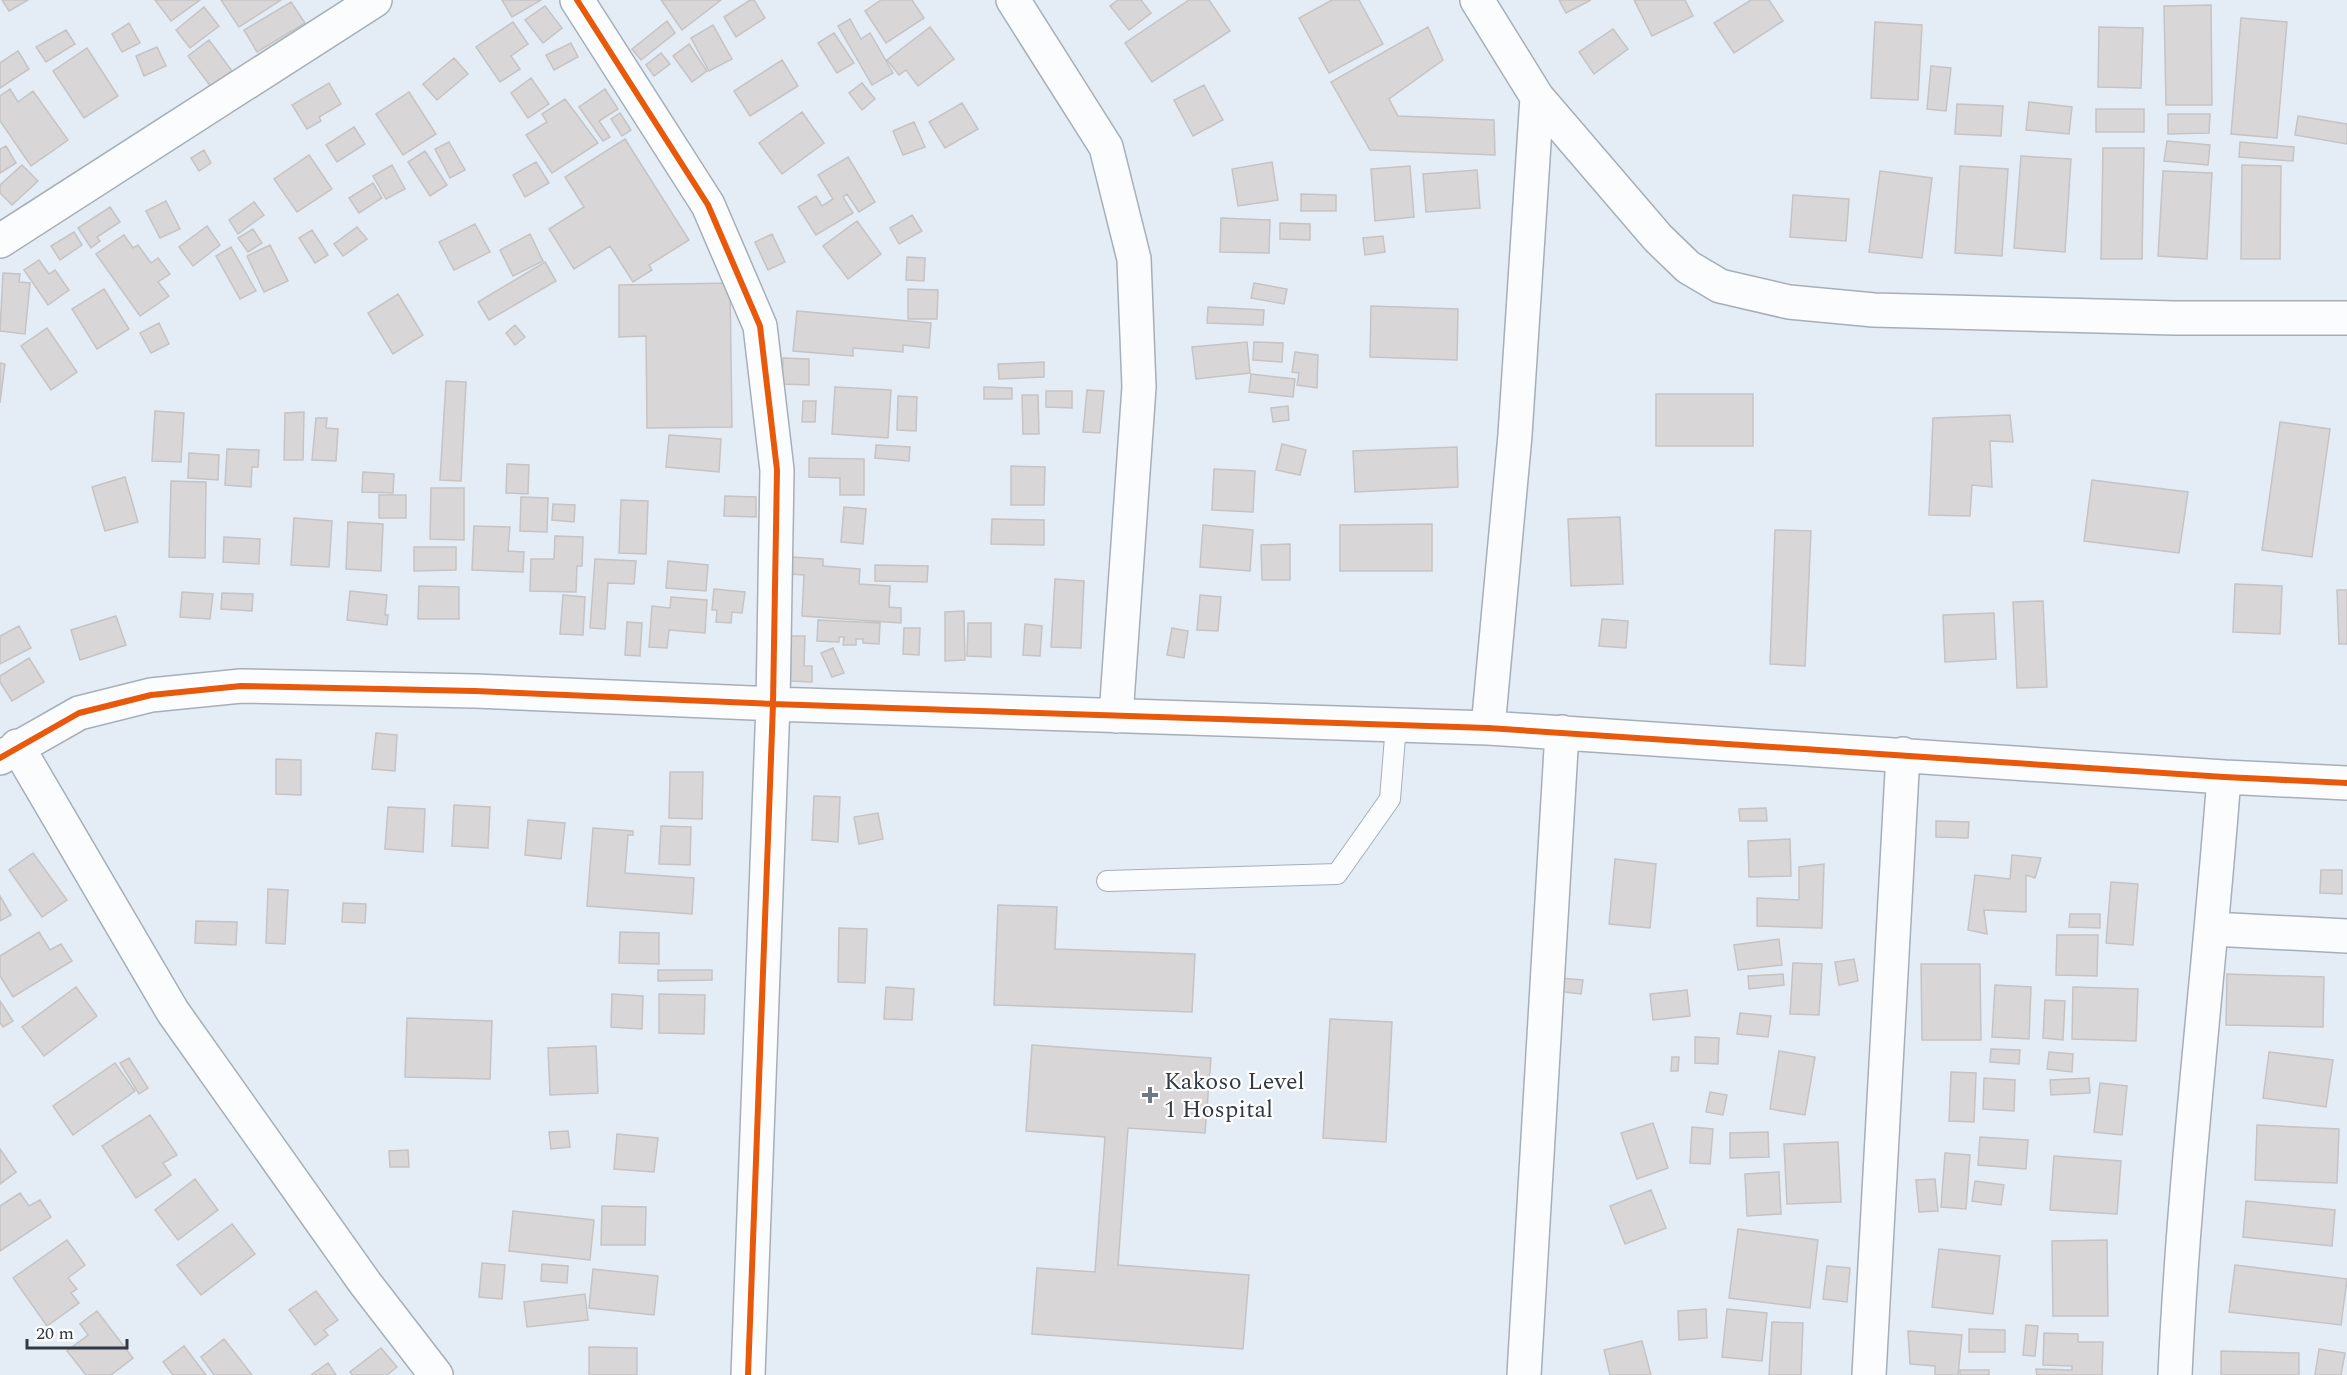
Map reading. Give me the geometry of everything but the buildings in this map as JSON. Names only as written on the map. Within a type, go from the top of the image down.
[{"type":"street","points":[[0,241],[375,0]]},
{"type":"street","points":[[577,0],[708,205],[760,326],[777,470],[773,704],[748,1375]]},
{"type":"street","points":[[1013,0],[1106,147],[1134,259],[1139,387],[1116,716]]},
{"type":"street","points":[[1477,0],[1537,97],[1658,238],[1688,267],[1720,285],[1789,302],[1874,310],[2174,318],[2347,318]]},
{"type":"street","points":[[1488,728],[1515,435],[1537,97]]},
{"type":"street","points":[[436,1375],[365,1283],[173,1012],[9,752],[79,713],[152,695],[241,686],[475,690],[773,704],[1488,728],[2224,777],[2347,783]]},
{"type":"street","points":[[1524,1375],[1562,732]]},
{"type":"street","points":[[1869,1375],[1903,754]]},
{"type":"street","points":[[2175,1375],[2181,1248],[2213,929],[2224,777]]},
{"type":"street","points":[[2213,929],[2347,936]]},
{"type":"lane","points":[[1107,881],[1337,874],[1390,799],[1396,725]]},
{"type":"cycle path","points":[[577,0],[708,205],[760,326],[777,470],[773,704],[748,1375]]},
{"type":"cycle path","points":[[0,758],[79,713],[151,695],[241,686],[475,691],[773,704],[1488,728],[2224,777],[2347,783]]},
{"type":"place","name":"Kakoso Level 1 Hospital","points":[[1150,1095]]}]
